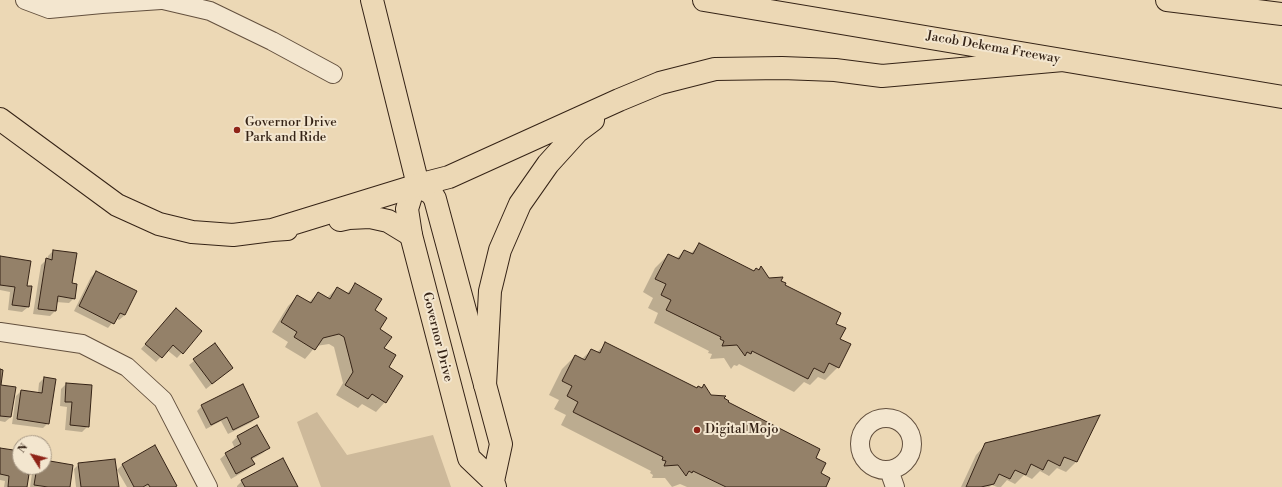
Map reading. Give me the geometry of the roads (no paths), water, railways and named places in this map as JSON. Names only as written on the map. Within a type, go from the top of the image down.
[{"type":"main road","points":[[372,0],[418,185]]},
{"type":"main road","name":"Jacob Dekema Freeway","points":[[704,0],[1282,97]]},
{"type":"main road","points":[[1167,0],[1282,14]]},
{"type":"main road","points":[[272,230],[418,185],[449,177],[619,100],[660,84],[715,69],[782,68],[835,70],[882,76],[1063,60]]},
{"type":"main road","points":[[485,385],[490,291],[500,250],[520,204],[548,164],[577,132],[619,100]]},
{"type":"main road","points":[[0,119],[117,205],[159,224],[192,232],[233,235],[272,230],[300,229],[350,218],[370,216],[388,221],[411,235]]},
{"type":"main road","name":"Governor Drive","points":[[418,185],[432,194],[435,199],[501,444],[494,484],[469,458],[411,235],[407,209],[411,196],[418,185]]},
{"type":"street","points":[[25,0],[49,9],[162,0],[210,11],[272,41],[333,74]]},
{"type":"street","points":[[0,332],[82,344],[127,367],[163,400],[208,487]]},
{"type":"street","points":[[889,470],[895,487]]},
{"type":"place","name":"Governor Drive Park and Ride","points":[[237,130]]},
{"type":"place","name":"Digital Mojo","points":[[697,430]]}]
